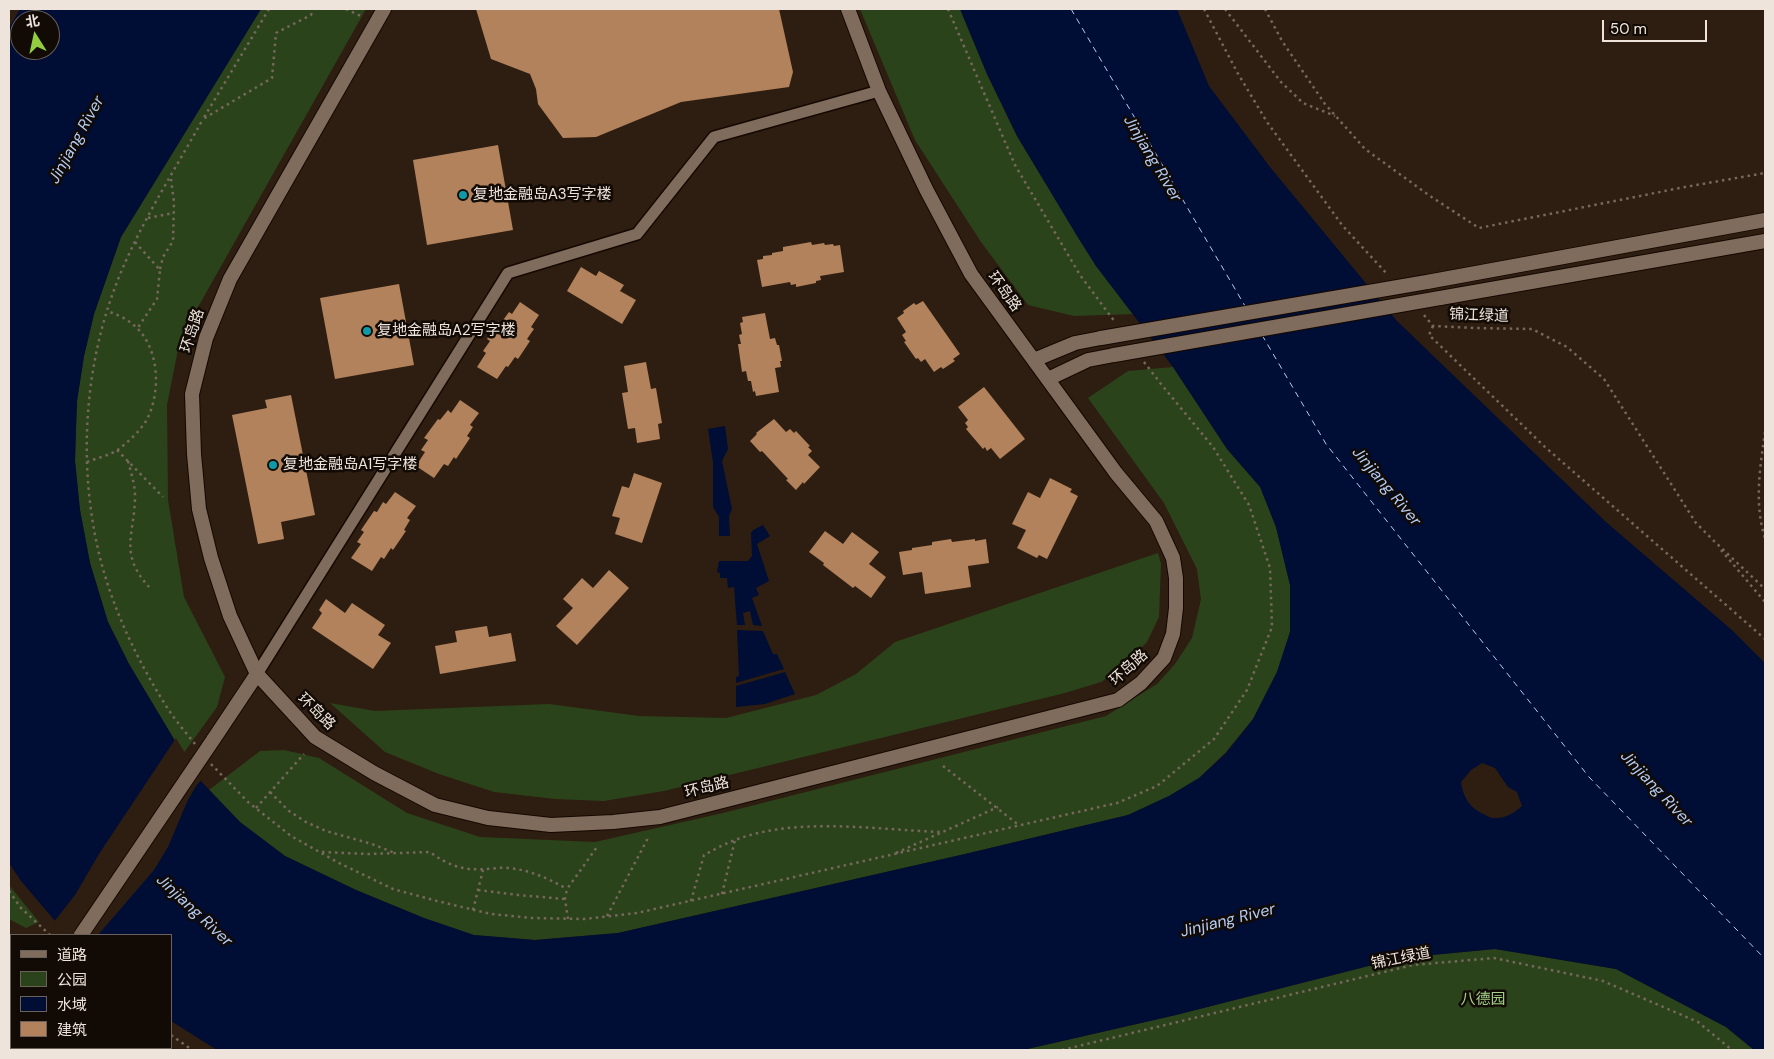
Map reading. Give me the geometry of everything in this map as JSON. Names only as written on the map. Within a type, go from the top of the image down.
[{"type":"street","name":"环岛路","points":[[384,9],[230,279],[206,338],[192,394],[194,454],[201,517],[211,558],[230,616],[257,674],[315,737],[374,773],[435,804],[488,818],[551,825],[613,822],[660,816],[1118,700],[1141,683],[1164,658],[1173,634],[1176,608],[1176,578],[1173,558],[1156,522],[1116,473],[971,274],[926,189],[879,91],[848,9]]},
{"type":"street","points":[[82,934],[257,674],[508,273],[637,234],[714,137],[879,91]]},
{"type":"street","points":[[1034,360],[1076,343],[1101,338],[1427,282],[1765,220]]},
{"type":"street","points":[[1048,379],[1088,360],[1765,241]]},
{"type":"path","points":[[200,750],[168,710],[132,647],[103,569],[91,510],[87,462],[90,392],[107,311],[117,281],[135,242],[203,119],[269,9]]},
{"type":"path","points":[[203,119],[272,78],[276,34],[310,15],[313,9]]},
{"type":"path","points":[[346,9],[376,22]]},
{"type":"path","points":[[948,9],[1015,165],[1080,275],[1115,322]]},
{"type":"path","points":[[1204,9],[1236,72],[1267,122],[1342,224],[1388,276]]},
{"type":"path","points":[[1225,9],[1280,82],[1303,103],[1336,116]]},
{"type":"path","points":[[1265,9],[1282,41],[1325,104],[1365,149],[1430,196],[1479,228],[1765,173]]},
{"type":"path","points":[[137,329],[157,299],[163,257],[173,241],[174,202],[170,178]]},
{"type":"path","points":[[148,218],[173,213]]},
{"type":"path","points":[[135,242],[160,269]]},
{"type":"path","points":[[87,462],[117,450],[135,435],[145,422],[152,408],[156,392],[156,367],[146,341],[133,324],[107,311]]},
{"type":"path","name":"锦江绿道","points":[[1422,313],[1434,326],[1532,329],[1567,347],[1604,379],[1696,522],[1714,542],[1765,589]]},
{"type":"path","points":[[1434,326],[1430,335],[1545,447],[1765,639]]},
{"type":"path","points":[[211,764],[248,802],[291,836],[393,888],[437,902],[473,910],[532,918],[568,919],[637,913],[1118,803],[1157,786],[1214,739],[1247,690],[1272,628],[1270,568],[1249,505],[1213,447],[1143,361]]},
{"type":"path","points":[[1765,432],[1758,476],[1760,510],[1765,538]]},
{"type":"path","points":[[117,450],[163,497]]},
{"type":"path","points":[[128,461],[134,480],[135,495],[129,535],[130,547],[135,571],[149,587]]},
{"type":"path","points":[[1714,542],[1765,602]]},
{"type":"path","points":[[256,808],[304,754]]},
{"type":"path","points":[[943,766],[1020,826]]},
{"type":"path","points":[[270,792],[289,812],[306,822],[326,831],[372,844],[395,853]]},
{"type":"path","points":[[890,855],[998,807]]},
{"type":"path","points":[[691,902],[704,855],[735,840],[757,834],[799,827],[848,826],[896,831],[942,832]]},
{"type":"path","points":[[607,916],[648,838]]},
{"type":"path","points":[[722,894],[735,840]]},
{"type":"path","points":[[568,919],[565,899],[567,888],[597,847]]},
{"type":"path","points":[[320,852],[368,854],[430,852],[442,861],[456,867],[483,869],[505,867],[527,870],[545,876],[567,888]]},
{"type":"path","points":[[473,910],[483,869]]},
{"type":"path","points":[[478,890],[565,899]]},
{"type":"path","points":[[9,891],[21,908],[49,934]]},
{"type":"path","name":"锦江绿道","points":[[1062,1050],[1413,966],[1494,958],[1603,981],[1698,1022],[1732,1050]]},
{"type":"path","points":[[172,1036],[192,1050]]},
{"type":"green space","points":[[261,9],[366,9],[180,339],[167,405],[168,500],[184,597],[225,677],[217,707],[183,754],[129,664],[108,622],[90,563],[80,510],[75,461],[77,401],[84,356],[94,314],[121,237]]},
{"type":"green space","points":[[860,9],[960,9],[987,74],[1017,136],[1096,266],[1133,314],[1074,316],[1028,305],[981,242],[915,140]]},
{"type":"green space","points":[[1173,367],[1227,449],[1260,486],[1276,527],[1290,585],[1290,632],[1277,672],[1253,719],[1225,753],[1199,778],[1169,796],[1128,815],[618,933],[535,940],[473,935],[424,918],[356,890],[285,856],[240,822],[209,790],[260,751],[284,750],[319,758],[407,813],[480,837],[595,842],[723,813],[1106,716],[1157,684],[1175,664],[1192,638],[1201,599],[1197,569],[1164,503],[1088,398],[1128,371]]},
{"type":"green space","points":[[1158,553],[1161,564],[1159,617],[1147,642],[1125,665],[1101,682],[1065,693],[664,791],[604,801],[555,799],[494,792],[439,774],[385,752],[330,703],[375,711],[549,704],[639,716],[726,718],[816,695],[856,674],[895,642]]},
{"type":"green space","points":[[9,885],[39,922],[26,928],[9,919]]},
{"type":"green space","name":"八德园","points":[[1495,949],[1616,969],[1726,1027],[1754,1050],[1023,1050],[1176,1015],[1400,958]]},
{"type":"water","name":"Jinjiang River","points":[[20,9],[261,9],[121,237],[94,314],[84,356],[77,401],[75,461],[80,510],[90,563],[108,622],[129,664],[196,776],[240,822],[285,856],[356,890],[424,918],[474,935],[535,940],[618,933],[1128,815],[1169,796],[1199,778],[1226,753],[1253,719],[1277,672],[1290,632],[1290,585],[1276,527],[1260,487],[1227,449],[1173,367],[1096,266],[1077,236],[1017,136],[987,74],[960,9],[1177,9],[1209,86],[1270,167],[1397,321],[1606,522],[1733,631],[1765,663],[1765,1050],[1754,1050],[1726,1027],[1616,969],[1495,949],[1400,958],[1176,1015],[1023,1050],[217,1050],[172,1022],[172,934],[66,934],[21,881],[9,863],[9,28],[10,26],[10,60],[60,60],[60,10]],"holes":[[[1482,763],[1495,768],[1508,787],[1517,792],[1522,806],[1509,815],[1493,818],[1470,805],[1463,792],[1461,782],[1471,770]]]},
{"type":"water","points":[[725,426],[728,449],[722,461],[732,509],[729,516],[730,536],[719,536],[719,517],[713,507],[713,462],[708,429]]},
{"type":"water","points":[[763,525],[770,536],[757,544],[769,581],[756,588],[759,595],[752,598],[762,626],[753,625],[750,611],[743,613],[745,625],[737,625],[734,587],[728,588],[727,578],[720,578],[720,573],[717,572],[719,561],[748,561],[752,556],[751,533]]},
{"type":"water","points":[[737,630],[763,631],[773,654],[777,654],[784,669],[736,683],[736,677],[739,676]]},
{"type":"water","points":[[785,672],[795,694],[765,704],[736,707],[736,686]]},
{"type":"pier","points":[[176,738],[202,779],[187,802],[168,847],[154,870],[99,934],[63,934],[53,923],[75,895],[99,854]]},
{"type":"building","points":[[476,9],[779,9],[793,72],[789,87],[681,102],[596,137],[563,138],[538,104],[536,89],[530,74],[491,59]]},
{"type":"building","name":"复地金融岛A3写字楼","points":[[498,145],[513,230],[427,245],[413,160]]},
{"type":"building","points":[[811,242],[812,245],[824,243],[825,245],[840,245],[844,272],[820,276],[821,280],[816,281],[816,283],[796,287],[796,284],[791,285],[790,282],[762,287],[757,260],[763,259],[763,256],[783,251],[783,247]]},
{"type":"building","points":[[581,267],[596,276],[599,271],[624,285],[620,291],[636,300],[622,324],[567,291]]},
{"type":"building","name":"复地金融岛A2写字楼","points":[[399,284],[414,365],[335,379],[320,298]]},
{"type":"building","points":[[923,301],[960,354],[953,359],[955,361],[943,369],[941,367],[934,372],[925,359],[921,362],[918,358],[916,359],[904,342],[906,341],[902,335],[906,332],[897,318],[914,303],[916,305]]},
{"type":"building","points":[[520,302],[539,315],[531,327],[534,329],[527,339],[530,341],[518,359],[515,357],[497,379],[477,367],[486,353],[483,351],[490,341],[487,339],[498,321],[501,323],[509,312],[512,314]]},
{"type":"building","points":[[765,313],[770,339],[775,338],[777,345],[779,345],[782,361],[780,361],[781,367],[775,368],[779,392],[756,396],[755,391],[753,392],[751,381],[748,381],[746,371],[742,372],[738,344],[741,344],[739,335],[742,334],[740,323],[743,322],[742,317]]},
{"type":"building","points":[[646,362],[651,389],[656,388],[662,423],[658,424],[660,439],[637,443],[635,428],[628,429],[622,393],[628,392],[624,366]]},
{"type":"building","points":[[984,387],[1025,439],[1000,459],[991,448],[987,451],[985,447],[983,449],[966,429],[968,427],[965,423],[968,420],[958,407]]},
{"type":"building","name":"复地金融岛A1写字楼","points":[[291,395],[315,515],[281,522],[284,539],[258,544],[232,415],[267,408],[265,400]]},
{"type":"building","points":[[460,400],[479,413],[470,425],[473,427],[467,436],[470,438],[456,459],[454,457],[448,466],[444,464],[434,478],[416,466],[425,452],[421,450],[428,440],[424,438],[438,419],[440,420],[448,410],[451,413]]},
{"type":"building","points":[[774,419],[786,432],[790,429],[794,433],[796,431],[810,446],[808,447],[812,451],[808,455],[820,467],[796,490],[762,451],[760,452],[750,441],[756,433]]},
{"type":"building","points":[[634,473],[662,483],[642,543],[615,534],[620,518],[612,516],[622,486],[629,488]]},
{"type":"building","points":[[1050,478],[1072,489],[1070,492],[1078,496],[1047,559],[1039,555],[1037,558],[1017,548],[1026,530],[1012,524],[1028,492],[1040,498]]},
{"type":"building","points":[[395,492],[416,506],[407,518],[410,520],[404,530],[406,531],[393,550],[391,548],[384,559],[381,557],[372,571],[351,558],[361,544],[357,542],[364,532],[361,530],[374,511],[377,512],[383,502],[386,504]]},
{"type":"building","points":[[825,531],[843,544],[852,532],[879,552],[869,564],[886,577],[871,598],[855,586],[853,588],[809,552]]},
{"type":"building","points":[[951,539],[952,542],[986,539],[989,563],[968,566],[971,587],[925,594],[922,572],[903,575],[899,552],[932,545],[932,542]]},
{"type":"building","points":[[609,570],[629,588],[577,645],[556,626],[573,608],[563,599],[582,578],[593,588]]},
{"type":"building","points":[[326,599],[345,613],[352,603],[385,625],[378,635],[391,643],[373,669],[312,628],[322,613],[319,610]]},
{"type":"building","points":[[487,626],[489,637],[511,633],[516,661],[440,674],[435,646],[457,642],[455,631]]},
{"type":"ferry route","points":[[1071,9],[1245,306]]},
{"type":"ferry route","points":[[1262,335],[1326,444],[1589,777],[1765,959]]},
{"type":"place","name":"复地金融岛A3写字楼","points":[[463,195]]},
{"type":"place","name":"复地金融岛A2写字楼","points":[[367,331]]},
{"type":"place","name":"复地金融岛A1写字楼","points":[[273,465]]}]
